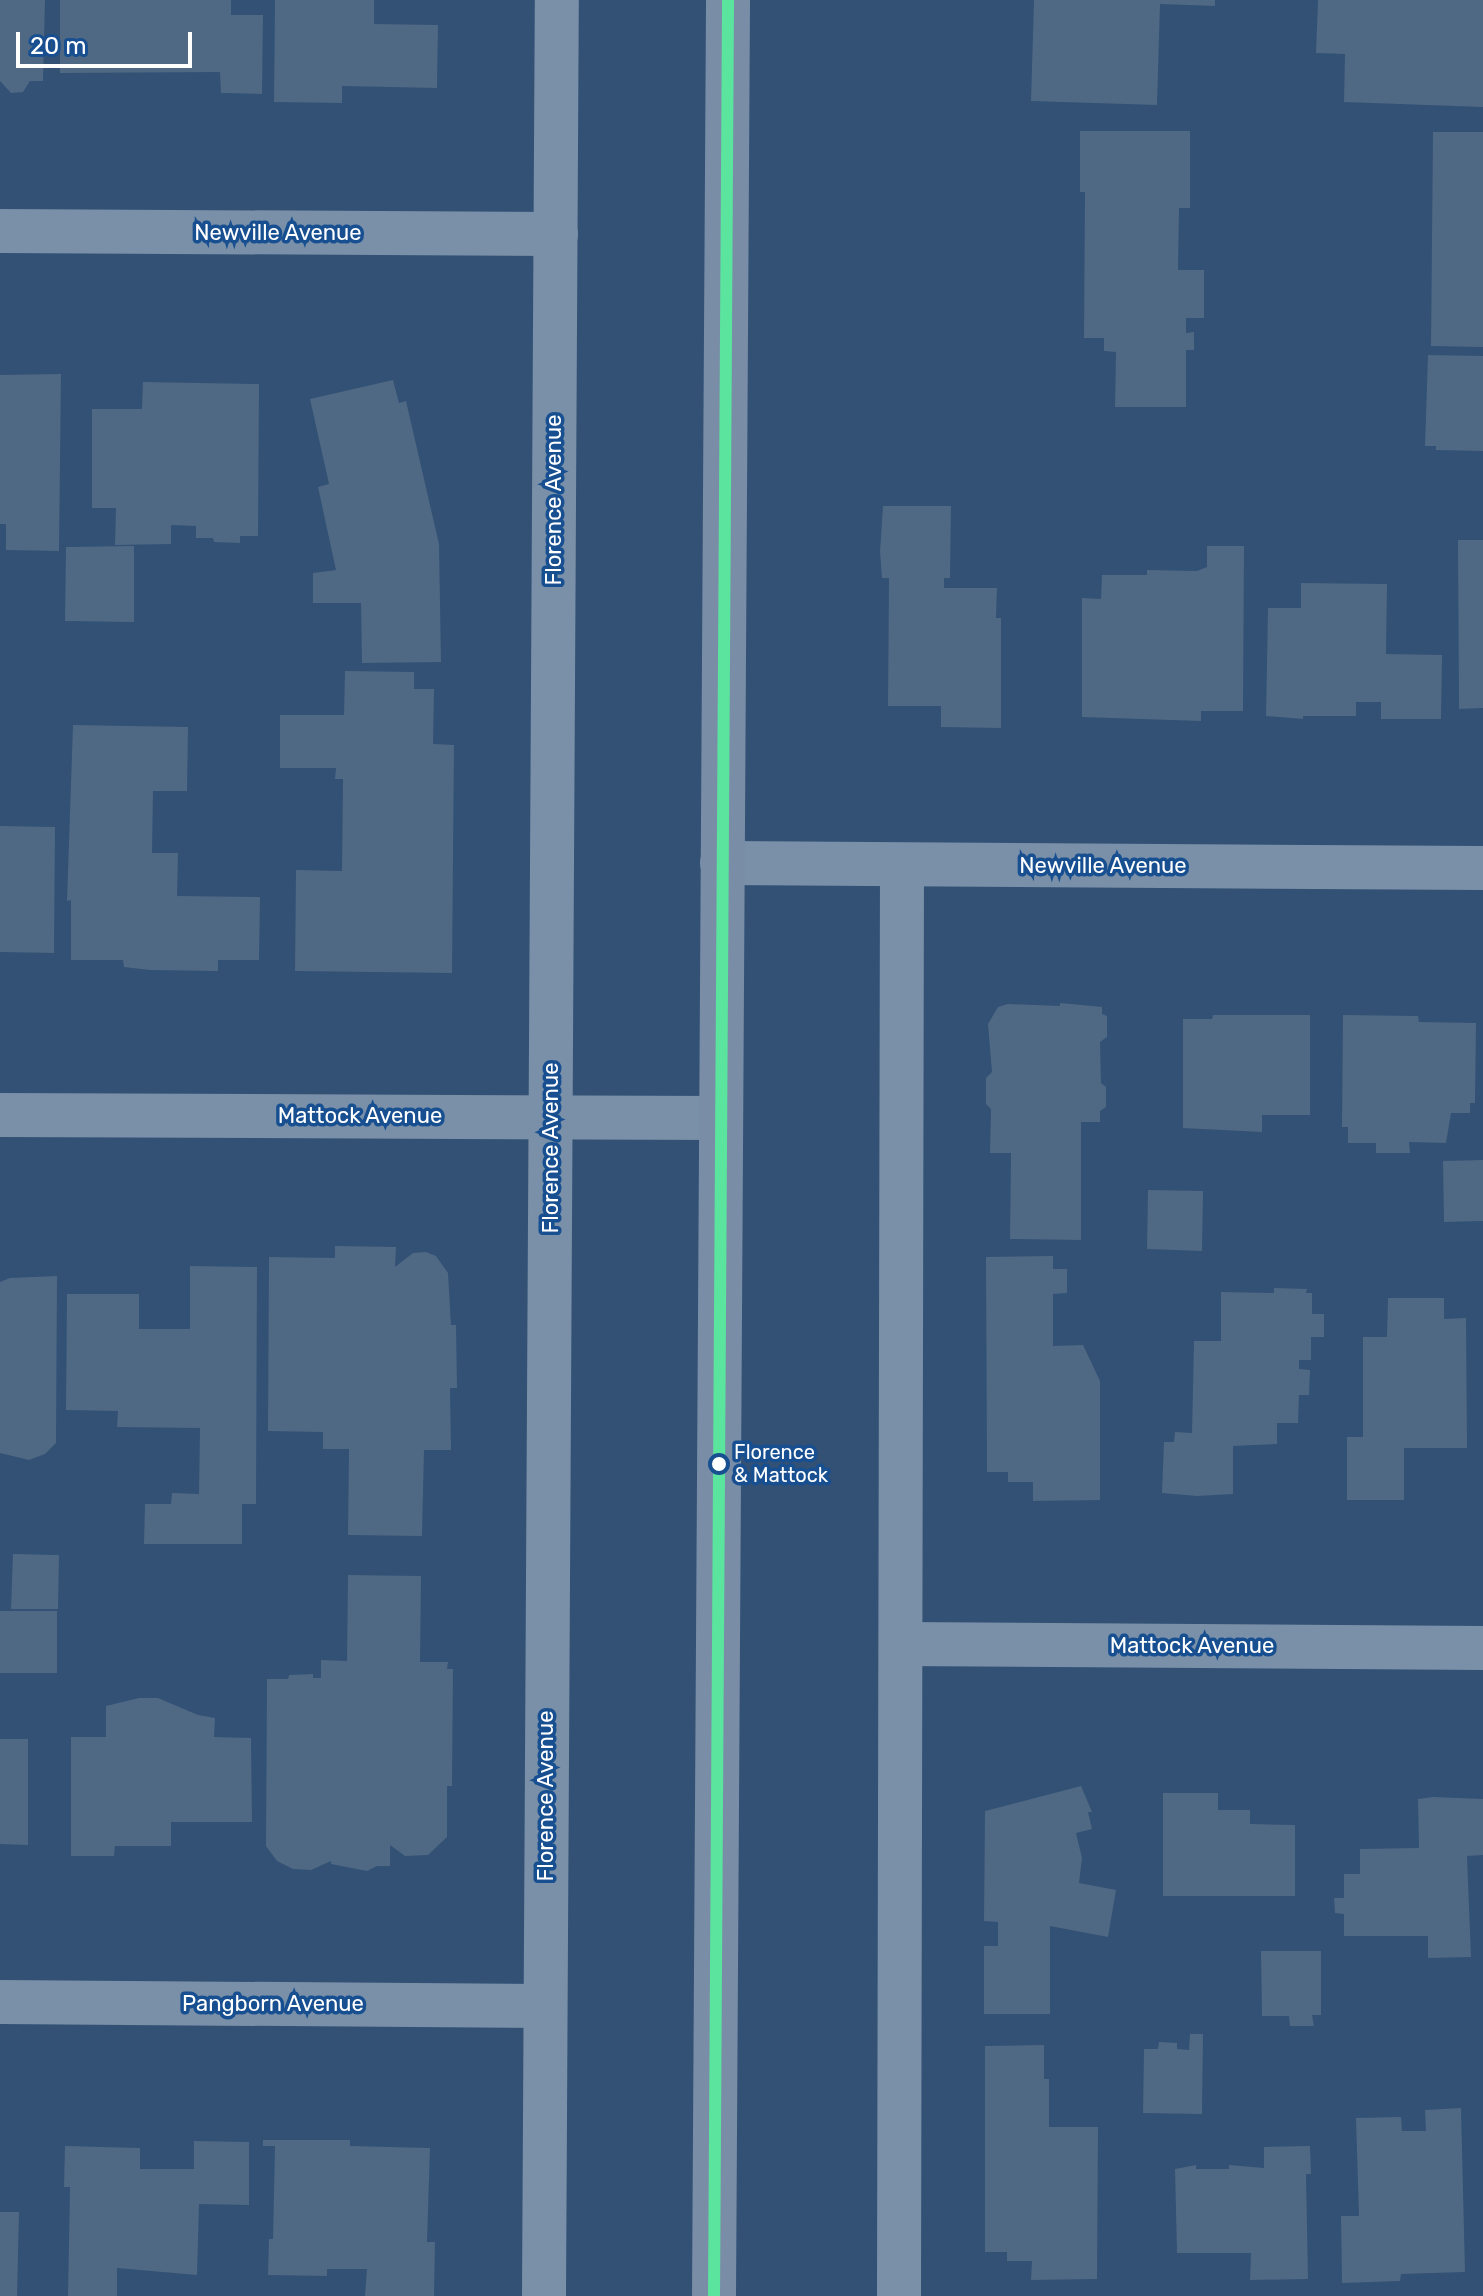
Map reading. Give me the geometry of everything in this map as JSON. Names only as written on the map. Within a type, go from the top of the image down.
[{"type":"main road","points":[[714,2296],[728,0]]},
{"type":"street","name":"Florence Avenue","points":[[544,2296],[557,0]]},
{"type":"street","name":"Newville Avenue","points":[[0,231],[556,234]]},
{"type":"street","name":"Newville Avenue","points":[[722,863],[1483,868]]},
{"type":"street","points":[[899,2296],[902,865]]},
{"type":"street","name":"Mattock Avenue","points":[[0,1115],[721,1118]]},
{"type":"street","name":"Mattock Avenue","points":[[901,1644],[1483,1648]]},
{"type":"street","name":"Pangborn Avenue","points":[[0,2002],[545,2006]]},
{"type":"building","points":[[0,0],[45,0],[43,81],[30,81],[23,92],[11,93],[0,81]]},
{"type":"building","points":[[60,0],[231,0],[231,15],[263,15],[262,94],[221,93],[220,72],[60,73]]},
{"type":"building","points":[[275,0],[374,0],[374,24],[438,25],[437,88],[342,86],[342,103],[274,102]]},
{"type":"building","points":[[1034,0],[1215,0],[1215,6],[1160,4],[1157,105],[1031,101]]},
{"type":"building","points":[[1318,0],[1483,0],[1483,107],[1344,102],[1345,54],[1316,53]]},
{"type":"building","points":[[1080,131],[1190,131],[1190,208],[1179,208],[1178,270],[1204,270],[1204,318],[1186,318],[1186,333],[1194,332],[1194,350],[1186,350],[1186,407],[1115,407],[1116,352],[1104,351],[1104,338],[1084,338],[1085,192],[1080,192]]},
{"type":"building","points":[[1433,132],[1483,132],[1483,347],[1431,346]]},
{"type":"building","points":[[1428,355],[1483,356],[1483,451],[1436,450],[1436,446],[1425,446]]},
{"type":"building","points":[[61,374],[59,551],[6,550],[6,524],[0,524],[0,375]]},
{"type":"building","points":[[393,380],[399,403],[406,401],[439,544],[441,662],[362,663],[361,603],[313,603],[313,573],[336,570],[318,487],[329,484],[310,399]]},
{"type":"building","points":[[143,382],[259,384],[258,536],[240,536],[240,543],[214,542],[213,538],[196,538],[196,526],[171,525],[171,544],[115,545],[116,508],[92,508],[92,409],[142,409]]},
{"type":"building","points":[[883,506],[951,506],[950,578],[944,578],[944,588],[997,588],[996,618],[1001,618],[1001,728],[941,727],[941,706],[888,706],[889,578],[882,578]]},
{"type":"building","points":[[1458,540],[1483,540],[1483,708],[1459,709]]},
{"type":"building","points":[[134,546],[134,622],[65,621],[66,547]]},
{"type":"building","points":[[1207,546],[1244,546],[1243,711],[1201,711],[1201,721],[1082,717],[1082,598],[1101,599],[1102,575],[1147,575],[1147,570],[1197,571],[1207,567]]},
{"type":"building","points":[[1301,583],[1387,584],[1386,654],[1442,655],[1441,719],[1381,719],[1381,702],[1356,702],[1356,716],[1303,716],[1303,719],[1266,716],[1268,608],[1301,608]]},
{"type":"building","points":[[345,671],[414,672],[414,689],[434,689],[433,744],[454,745],[452,973],[295,971],[296,870],[342,871],[343,779],[335,779],[336,768],[280,768],[280,715],[344,715]]},
{"type":"building","points":[[73,725],[188,727],[187,791],[153,791],[152,853],[178,853],[177,896],[260,897],[259,960],[218,960],[218,971],[150,970],[124,967],[123,960],[71,960],[71,900],[67,901]]},
{"type":"building","points":[[0,826],[55,827],[54,953],[0,952]]},
{"type":"building","points":[[1060,1003],[1102,1007],[1102,1014],[1107,1016],[1107,1037],[1100,1042],[1101,1083],[1106,1087],[1106,1107],[1100,1111],[1100,1122],[1081,1122],[1081,1240],[1010,1239],[1011,1153],[990,1153],[991,1109],[986,1104],[986,1078],[992,1072],[988,1024],[998,1007],[1008,1004],[1060,1006]]},
{"type":"building","points":[[1213,1015],[1310,1015],[1310,1115],[1262,1115],[1262,1132],[1183,1128],[1183,1019],[1212,1019]]},
{"type":"building","points":[[1343,1015],[1418,1016],[1419,1022],[1476,1023],[1475,1103],[1470,1103],[1470,1113],[1451,1113],[1446,1143],[1409,1142],[1410,1153],[1376,1153],[1376,1143],[1348,1143],[1348,1127],[1342,1127]]},
{"type":"building","points":[[1483,1160],[1483,1221],[1444,1222],[1443,1161]]},
{"type":"building","points":[[1148,1190],[1203,1191],[1202,1251],[1147,1249]]},
{"type":"building","points":[[335,1246],[396,1247],[395,1267],[413,1253],[426,1252],[436,1256],[448,1273],[451,1325],[456,1325],[457,1388],[450,1388],[451,1450],[424,1450],[422,1536],[348,1535],[349,1449],[323,1449],[323,1432],[268,1431],[269,1257],[335,1258]]},
{"type":"building","points":[[1053,1256],[1053,1269],[1067,1269],[1067,1293],[1053,1294],[1053,1346],[1083,1345],[1100,1381],[1100,1500],[1033,1501],[1033,1482],[1008,1482],[1008,1472],[987,1472],[986,1257]]},
{"type":"building","points":[[190,1266],[257,1267],[256,1504],[242,1504],[242,1544],[144,1544],[145,1504],[171,1504],[172,1493],[199,1494],[200,1428],[117,1427],[118,1411],[66,1410],[67,1294],[139,1294],[139,1329],[190,1329]]},
{"type":"building","points":[[57,1276],[56,1443],[45,1454],[29,1460],[0,1453],[0,1282],[10,1278]]},
{"type":"building","points":[[1274,1288],[1307,1289],[1306,1293],[1312,1293],[1312,1314],[1324,1314],[1324,1337],[1311,1337],[1311,1360],[1299,1360],[1299,1369],[1310,1370],[1309,1395],[1299,1395],[1298,1423],[1277,1423],[1277,1444],[1233,1446],[1233,1494],[1197,1496],[1162,1493],[1164,1442],[1174,1442],[1175,1432],[1192,1433],[1194,1341],[1221,1341],[1221,1292],[1274,1293]]},
{"type":"building","points":[[1388,1298],[1444,1298],[1444,1319],[1466,1318],[1467,1448],[1404,1448],[1404,1500],[1347,1500],[1347,1437],[1363,1437],[1363,1337],[1387,1337]]},
{"type":"building","points":[[13,1554],[59,1555],[58,1609],[11,1609]]},
{"type":"building","points":[[348,1575],[421,1576],[420,1662],[448,1662],[447,1669],[453,1669],[452,1786],[447,1786],[447,1837],[428,1855],[405,1856],[390,1845],[390,1866],[377,1866],[367,1871],[331,1864],[331,1861],[311,1870],[293,1869],[277,1861],[266,1846],[267,1679],[313,1674],[313,1678],[321,1678],[321,1660],[347,1661]]},
{"type":"building","points":[[0,1611],[57,1611],[57,1673],[0,1673]]},
{"type":"building","points":[[139,1698],[158,1698],[198,1715],[215,1718],[214,1737],[251,1738],[252,1822],[171,1822],[171,1846],[115,1846],[114,1856],[71,1856],[71,1737],[106,1737],[106,1706]]},
{"type":"building","points":[[0,1739],[28,1739],[28,1845],[0,1844]]},
{"type":"building","points":[[1081,1786],[1092,1812],[1088,1812],[1092,1829],[1076,1833],[1082,1858],[1079,1883],[1116,1890],[1108,1937],[1050,1926],[1050,2014],[984,2014],[984,1946],[998,1946],[998,1922],[984,1921],[985,1811]]},
{"type":"building","points":[[1163,1793],[1218,1793],[1218,1810],[1250,1810],[1250,1824],[1295,1825],[1295,1896],[1163,1896]]},
{"type":"building","points":[[1418,1799],[1483,1799],[1483,1855],[1467,1856],[1471,1957],[1428,1958],[1428,1936],[1344,1936],[1344,1914],[1335,1913],[1334,1898],[1344,1898],[1344,1874],[1360,1874],[1360,1849],[1419,1848]]},
{"type":"building","points":[[1261,1951],[1321,1951],[1321,2015],[1312,2015],[1314,2026],[1290,2026],[1289,2016],[1262,2016]]},
{"type":"building","points":[[1190,2034],[1203,2034],[1202,2114],[1143,2113],[1144,2049],[1158,2049],[1159,2042],[1177,2043],[1177,2049],[1189,2050]]},
{"type":"building","points":[[1044,2045],[1044,2079],[1049,2079],[1049,2127],[1098,2127],[1097,2279],[1031,2280],[1032,2261],[1007,2261],[1007,2252],[985,2252],[985,2046]]},
{"type":"building","points":[[1461,2108],[1465,2272],[1401,2274],[1400,2281],[1342,2283],[1341,2216],[1359,2216],[1356,2118],[1401,2117],[1402,2131],[1426,2131],[1425,2110]]},
{"type":"building","points":[[263,2140],[350,2140],[350,2146],[430,2148],[427,2242],[435,2242],[434,2296],[365,2296],[367,2269],[327,2269],[327,2276],[268,2275],[269,2239],[273,2239],[275,2146],[263,2146]]},
{"type":"building","points":[[194,2141],[249,2142],[249,2205],[199,2204],[197,2275],[117,2268],[117,2296],[68,2296],[70,2187],[64,2187],[65,2146],[140,2148],[140,2169],[194,2169]]},
{"type":"building","points":[[1310,2146],[1311,2174],[1306,2174],[1308,2279],[1250,2280],[1251,2253],[1177,2253],[1175,2169],[1196,2165],[1196,2169],[1229,2169],[1229,2165],[1264,2168],[1264,2147]]},
{"type":"building","points":[[0,2212],[19,2212],[17,2296],[0,2296]]},
{"type":"transit line","points":[[714,2296],[728,0]]},
{"type":"place","name":"Florence & Mattock","points":[[719,1464]]}]
